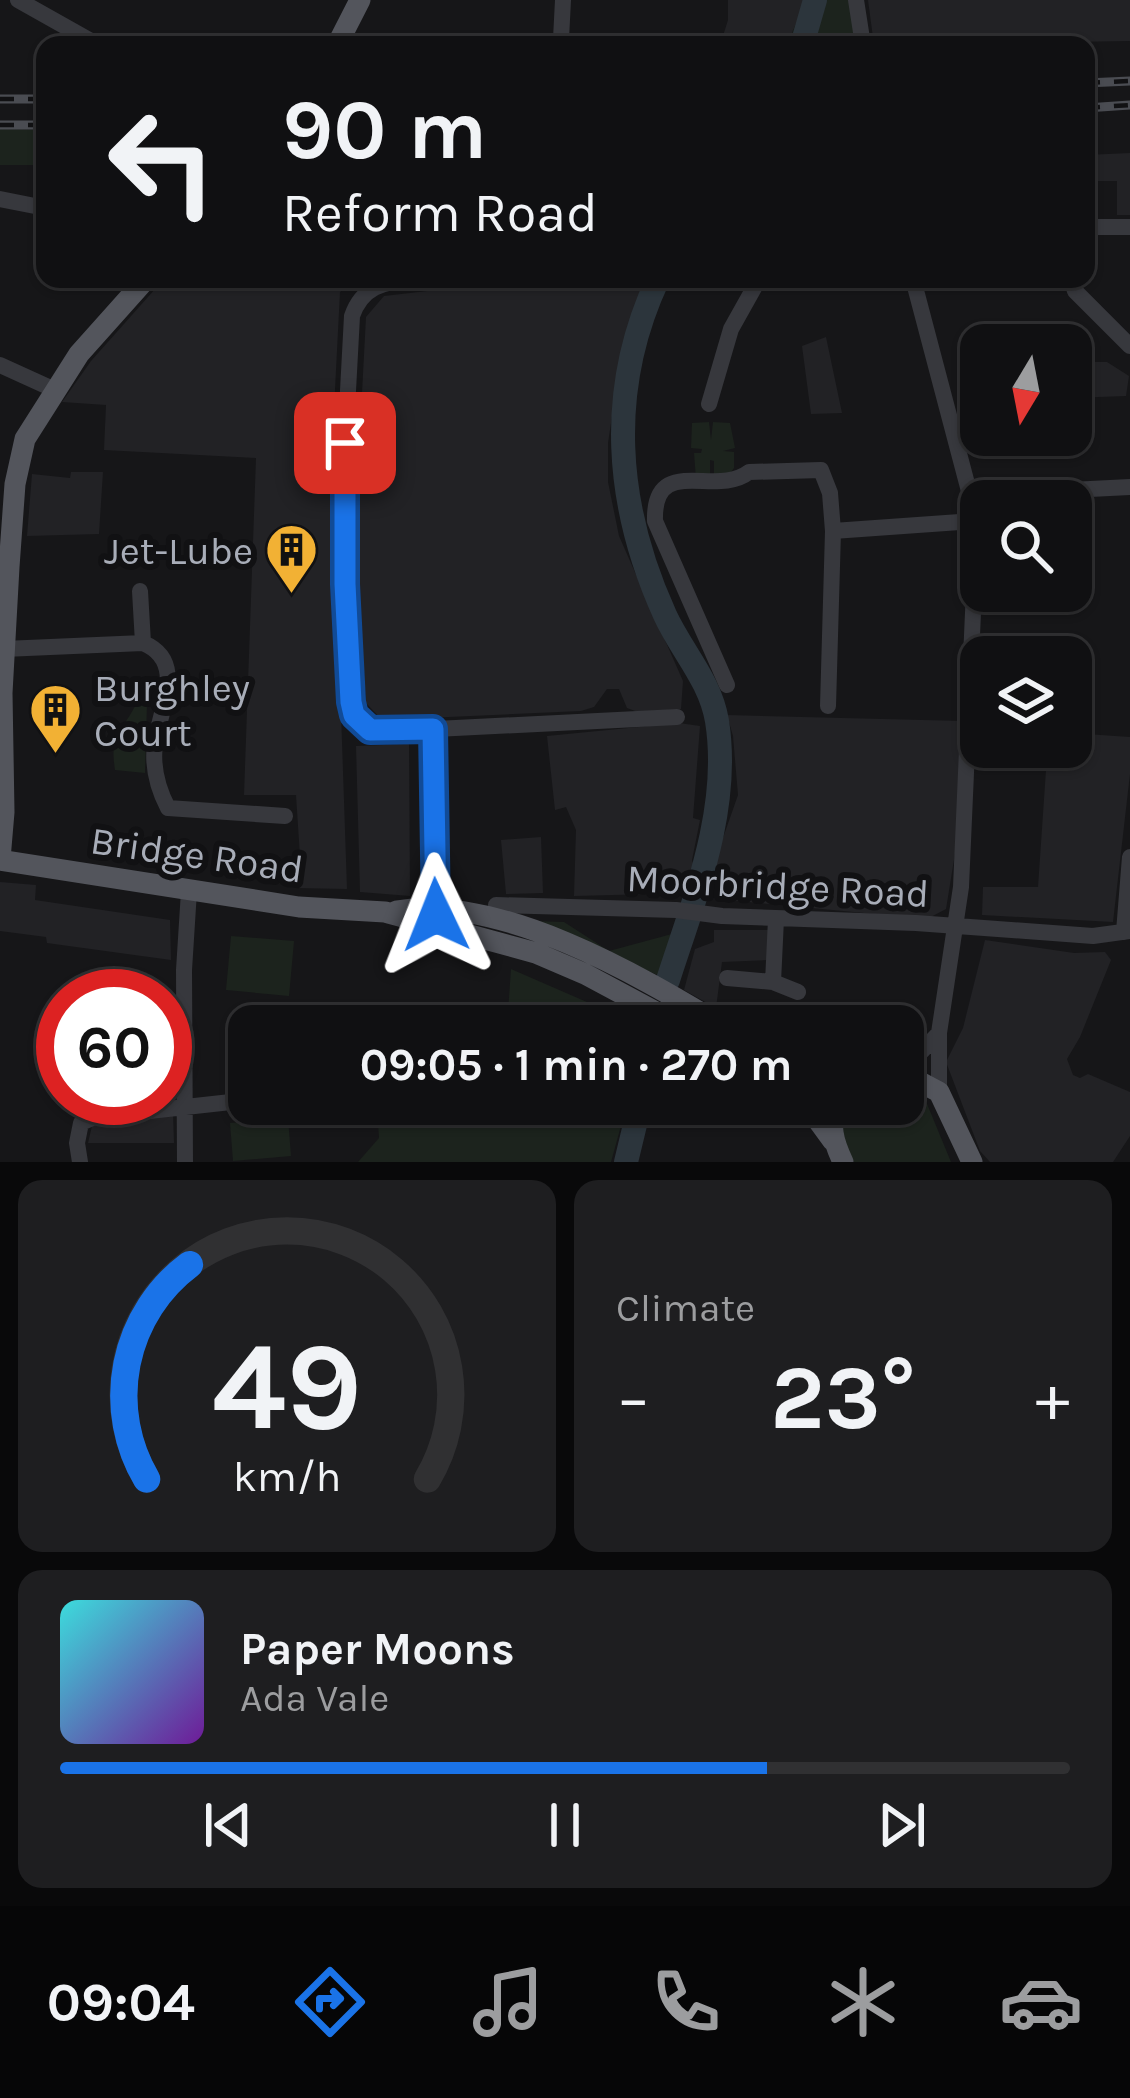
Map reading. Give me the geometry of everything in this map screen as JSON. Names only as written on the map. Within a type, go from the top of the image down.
[{"type":"main road","points":[[342,36],[360,0]]},
{"type":"main road","points":[[0,859],[7,483],[25,439],[79,354],[138,288]]},
{"type":"main road","name":"Bridge Road","points":[[0,859],[299,907],[385,912],[434,909],[518,926],[573,945],[648,994]]},
{"type":"main road","name":"Bridge Road","points":[[434,909],[442,920],[500,933],[520,948]]},
{"type":"main road","name":"Bridge Road","points":[[385,912],[520,948],[648,994]]},
{"type":"main road","points":[[648,994],[663,1005]]},
{"type":"main road","points":[[924,1084],[939,1092],[972,1162]]},
{"type":"main road","points":[[820,1125],[838,1152]]},
{"type":"street","points":[[18,0],[82,36]]},
{"type":"street","points":[[561,36],[563,0]]},
{"type":"street","points":[[857,1],[862,36]]},
{"type":"street","points":[[0,199],[36,206]]},
{"type":"street","points":[[1095,227],[1130,227]]},
{"type":"street","points":[[373,288],[356,303],[352,316],[343,484],[351,702],[360,723],[376,732],[677,717]]},
{"type":"street","points":[[715,394],[731,329],[754,288]]},
{"type":"street","points":[[915,288],[966,480]]},
{"type":"street","points":[[1074,288],[1130,346]]},
{"type":"street","points":[[0,365],[55,390]]},
{"type":"street","points":[[727,685],[655,521],[654,500],[675,482],[741,478],[749,472],[821,470],[830,493],[833,531],[828,706]]},
{"type":"street","points":[[1092,489],[1130,487]]},
{"type":"street","points":[[833,531],[960,522]]},
{"type":"street","points":[[140,591],[143,643]]},
{"type":"street","points":[[939,1092],[939,1033],[956,927],[965,817],[971,612]]},
{"type":"street","points":[[4,649],[143,643],[157,648],[169,671],[154,758],[159,791],[168,808],[285,816]]},
{"type":"street","points":[[433,729],[434,909]]},
{"type":"street","points":[[1127,932],[1130,857]]},
{"type":"street","points":[[184,969],[189,891]]},
{"type":"street","name":"Moorbridge Road","points":[[496,905],[597,916],[676,910],[1093,936],[1127,932]]},
{"type":"street","points":[[773,982],[776,919]]},
{"type":"street","points":[[727,977],[773,982],[798,992]]},
{"type":"street","points":[[924,1049],[939,1033]]},
{"type":"street","points":[[192,1105],[228,1102]]},
{"type":"street","points":[[80,1162],[81,1125]]},
{"type":"street","points":[[185,1125],[185,1162]]},
{"type":"shaded area","points":[[728,0],[806,0],[791,36],[723,36]]},
{"type":"shaded area","points":[[806,0],[849,0],[857,36],[791,36]]},
{"type":"shaded area","points":[[868,0],[1130,0],[1130,41],[1095,42],[1095,36],[873,36]]},
{"type":"shaded area","points":[[0,129],[36,130],[36,165],[0,165]]},
{"type":"shaded area","points":[[1130,153],[1130,215],[1117,215],[1117,181],[1095,181],[1095,155]]},
{"type":"shaded area","points":[[156,288],[345,288],[340,292],[332,448],[347,889],[296,888],[301,872],[296,795],[244,795],[256,458],[104,450],[106,405],[62,402],[91,361]]},
{"type":"shaded area","points":[[454,288],[646,288],[622,350],[608,443],[608,482],[619,536],[683,681],[681,709],[638,712],[627,708],[619,689],[607,689],[594,707],[581,711],[382,720],[366,703],[358,469],[366,317],[384,296]]},
{"type":"shaded area","points":[[826,337],[842,413],[811,414],[802,346]]},
{"type":"shaded area","points":[[1092,362],[1107,362],[1129,376],[1126,396],[1092,397]]},
{"type":"shaded area","points":[[709,422],[711,440],[713,422],[730,423],[735,448],[723,451],[734,452],[734,468],[729,475],[714,479],[714,461],[710,460],[710,479],[696,479],[694,453],[702,449],[691,448],[692,423]]},
{"type":"shaded area","points":[[71,472],[103,472],[99,534],[27,536],[32,474],[70,478]]},
{"type":"shaded area","points":[[137,702],[147,703],[145,773],[115,770],[115,740]]},
{"type":"shaded area","points":[[727,715],[960,721],[958,835],[946,909],[927,919],[707,898],[710,875],[738,795]]},
{"type":"shaded area","points":[[679,723],[700,726],[693,818],[700,820],[691,893],[574,896],[576,830],[566,807],[555,810],[547,736]]},
{"type":"shaded area","points":[[1092,734],[1130,737],[1113,922],[982,915],[983,887],[1038,887],[1046,770],[1033,768],[1092,768]]},
{"type":"shaded area","points":[[409,744],[410,896],[360,892],[356,746]]},
{"type":"shaded area","points":[[541,837],[543,893],[506,894],[501,840]]},
{"type":"shaded area","points":[[0,882],[36,885],[35,900],[170,920],[171,960],[47,943],[46,937],[0,931]]},
{"type":"shaded area","points":[[532,921],[564,922],[609,951],[683,931],[669,980]]},
{"type":"shaded area","points":[[714,930],[770,930],[769,960],[722,962],[716,1005],[711,1005],[684,990],[695,949],[714,942]]},
{"type":"shaded area","points":[[231,936],[294,941],[289,996],[226,990]]},
{"type":"shaded area","points":[[985,940],[1074,953],[1105,952],[1111,960],[1067,1059],[1073,1075],[1088,1074],[1130,1092],[1130,1136],[1113,1162],[990,1162],[980,1151],[946,1062],[963,1028]]},
{"type":"shaded area","points":[[511,969],[594,1005],[508,1005]]},
{"type":"shaded area","points":[[924,1098],[951,1162],[854,1162],[841,1135],[844,1125],[924,1125]]},
{"type":"shaded area","points":[[173,1125],[174,1143],[88,1143],[92,1126]]},
{"type":"shaded area","points":[[230,1125],[289,1125],[291,1156],[233,1161]]},
{"type":"shaded area","points":[[378,1125],[621,1125],[611,1162],[358,1162],[379,1138]]},
{"type":"waterway","points":[[805,36],[815,0]]},
{"type":"waterway","points":[[654,288],[630,363],[624,405],[627,490],[648,574],[713,706],[720,754],[708,853],[668,980]]},
{"type":"waterway","points":[[626,1162],[635,1125]]},
{"type":"railway","points":[[1095,83],[1130,81]]},
{"type":"railway","points":[[0,99],[36,99]]},
{"type":"railway","points":[[1095,107],[1130,105]]},
{"type":"railway","points":[[0,125],[36,125]]},
{"type":"place","name":"Jet-Lube","points":[[292,596]]},
{"type":"place","name":"Burghley Court","points":[[55,755]]},
{"type":"route","points":[[345,443],[351,702],[360,723],[376,732],[433,729],[436,915]]}]
